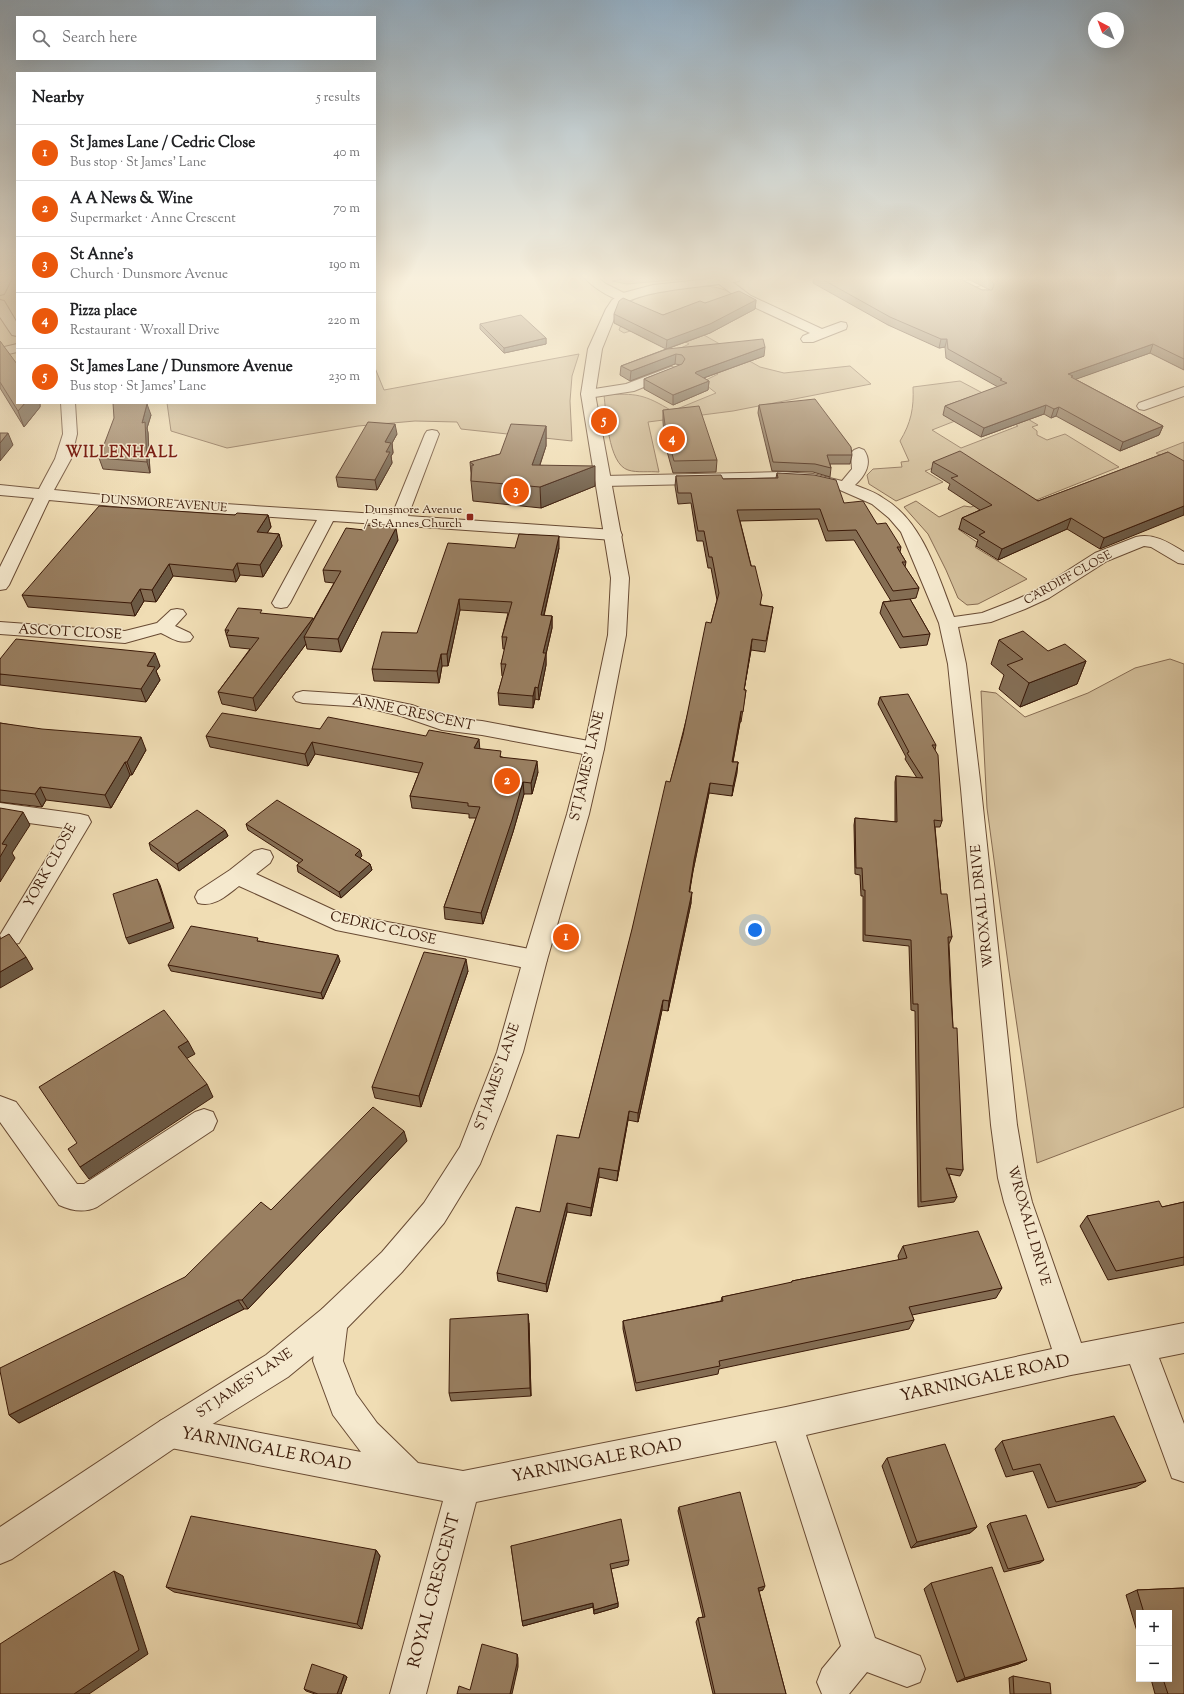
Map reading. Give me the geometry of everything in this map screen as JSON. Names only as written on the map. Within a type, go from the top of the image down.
[{"type":"street","name":"ST JAMES' LANE","points":[[0,1547],[171,1432],[277,1366],[333,1320],[392,1262],[434,1213],[470,1155],[510,1052],[535,960],[578,814],[594,749],[617,635],[620,578],[614,535],[588,394],[595,357]]},
{"type":"street","points":[[588,394],[629,388],[676,369]]},
{"type":"street","points":[[1144,406],[1184,391]]},
{"type":"street","points":[[0,585],[44,494],[63,459],[70,434],[68,404]]},
{"type":"street","points":[[398,520],[432,434]]},
{"type":"street","points":[[845,486],[860,473],[859,453]]},
{"type":"street","name":"WROXALL DRIVE","points":[[604,481],[782,477],[813,479],[845,486],[878,501],[895,515],[909,531],[948,623],[957,664],[1008,1152],[1012,1178],[1024,1221],[1071,1360]]},
{"type":"street","name":"DUNSMORE AVENUE","points":[[0,490],[134,503],[614,535]]},
{"type":"street","points":[[281,603],[328,515]]},
{"type":"street","name":"CARDIFF CLOSE","points":[[948,623],[985,618],[1019,605],[1043,594],[1101,557],[1138,542],[1156,542],[1184,559]]},
{"type":"street","points":[[177,614],[163,628],[184,637]]},
{"type":"street","name":"ASCOT CLOSE","points":[[0,628],[125,637],[163,628]]},
{"type":"street","name":"ANNE CRESCENT","points":[[303,697],[364,701],[405,710],[442,723],[482,728],[594,749]]},
{"type":"street","name":"YORK CLOSE","points":[[0,811],[80,822],[11,936]]},
{"type":"street","points":[[206,897],[238,876],[262,857]]},
{"type":"street","name":"CEDRIC CLOSE","points":[[238,876],[336,921],[535,960]]},
{"type":"street","points":[[0,1108],[7,1110],[69,1196],[87,1198],[204,1122]]},
{"type":"street","points":[[333,1320],[328,1361],[344,1404],[366,1434],[409,1477]]},
{"type":"street","name":"YARNINGALE ROAD","points":[[171,1432],[463,1488],[786,1423],[1071,1360],[1184,1338]]},
{"type":"street","points":[[1139,1347],[1184,1466]]},
{"type":"street","points":[[786,1423],[861,1651]]},
{"type":"street","name":"ROYAL CRESCENT","points":[[408,1694],[463,1488]]},
{"type":"street","points":[[861,1651],[907,1669]]},
{"type":"street","points":[[835,1682],[861,1651]]},
{"type":"shaded area","points":[[562,357],[578,357],[572,376],[570,401],[572,441],[461,429],[457,422],[415,421],[358,426],[227,448],[171,431],[167,404],[376,404],[376,370],[384,390]]},
{"type":"shaded area","points":[[686,357],[743,357],[760,367],[784,373],[850,366],[871,384],[733,411],[648,422],[659,472],[628,470],[621,466],[616,458],[609,437],[604,395],[624,394],[640,396],[654,401],[672,411],[716,393],[702,382],[718,374]]},
{"type":"shaded area","points":[[960,381],[1007,406],[944,415],[955,421],[932,430],[961,448],[1018,426],[1001,416],[1014,411],[1038,425],[1032,427],[1037,431],[1037,435],[1047,440],[1065,434],[1119,467],[1014,509],[988,515],[958,529],[981,545],[975,547],[1027,579],[978,604],[967,605],[958,598],[928,534],[904,507],[916,501],[939,517],[964,506],[971,507],[1008,491],[955,460],[925,471],[943,482],[896,501],[869,484],[867,475],[873,469],[902,467],[901,462],[909,461],[900,441],[907,428],[911,415],[913,387]]},
{"type":"shaded area","points":[[1184,442],[1184,473],[1178,465],[1156,453]]},
{"type":"shaded area","points":[[1170,659],[1184,664],[1184,1107],[1037,1163],[987,808],[981,691],[996,693],[1025,717],[1088,693],[1135,668]]},
{"type":"building","points":[[0,357],[12,357],[16,363],[16,404],[24,404],[18,411],[0,382]]},
{"type":"building","points":[[645,357],[668,357],[631,371],[621,366]]},
{"type":"building","points":[[684,357],[737,357],[696,372],[695,373],[709,381],[673,395],[644,379],[682,364],[685,359]]},
{"type":"building","points":[[962,357],[1116,357],[1068,374],[1163,426],[1123,442],[1059,407],[1054,409],[1046,405],[984,428],[945,406],[1007,383],[1000,380],[1002,379]]},
{"type":"building","points":[[815,399],[851,447],[852,455],[827,455],[831,468],[815,464],[773,462],[759,405]]},
{"type":"building","points":[[113,404],[147,404],[142,423],[145,422],[147,462],[99,458],[114,418]]},
{"type":"building","points":[[699,406],[717,460],[674,461],[666,432],[663,410]]},
{"type":"building","points":[[368,422],[395,424],[385,442],[391,443],[386,452],[390,452],[375,480],[336,477]]},
{"type":"building","points":[[511,424],[546,426],[532,465],[595,466],[540,487],[471,481],[472,465],[474,465],[470,462],[500,454]]},
{"type":"building","points":[[0,433],[8,433],[0,443]]},
{"type":"building","points":[[960,451],[1038,501],[1168,452],[1184,461],[1184,506],[1104,538],[1071,518],[1002,549],[979,535],[985,532],[962,518],[992,505],[951,478],[958,476],[933,462]]},
{"type":"building","points":[[777,473],[814,475],[836,480],[844,503],[863,501],[877,524],[886,523],[901,547],[897,547],[906,562],[902,562],[919,588],[893,591],[856,530],[828,531],[820,509],[737,510],[751,566],[755,566],[762,595],[760,605],[773,607],[766,641],[752,639],[744,690],[746,690],[743,712],[741,711],[732,762],[738,762],[733,786],[710,783],[694,860],[689,892],[692,892],[669,1001],[663,1000],[638,1113],[629,1111],[618,1171],[599,1168],[591,1208],[567,1203],[546,1284],[497,1273],[516,1207],[540,1212],[557,1135],[579,1138],[632,929],[666,781],[670,782],[683,735],[706,622],[711,623],[719,593],[712,557],[709,557],[704,531],[698,531],[691,493],[678,493],[676,476],[721,475],[723,479],[778,478]]},
{"type":"building","points":[[99,506],[235,515],[237,513],[268,515],[257,532],[279,534],[260,565],[237,563],[233,570],[169,564],[152,590],[140,589],[131,603],[22,595]]},
{"type":"building","points":[[366,525],[396,528],[338,639],[304,637],[341,571],[323,570],[346,528],[364,530]]},
{"type":"building","points":[[519,534],[559,536],[541,615],[552,616],[543,653],[546,653],[538,688],[535,687],[533,696],[498,693],[506,664],[501,664],[507,637],[502,637],[512,602],[459,599],[447,654],[441,654],[437,671],[372,669],[382,632],[417,633],[448,543],[515,548]]},
{"type":"building","points":[[910,599],[930,634],[903,637],[883,602]]},
{"type":"building","points":[[238,608],[262,610],[260,613],[313,618],[253,698],[218,692],[259,638],[226,635],[229,630],[225,630]]},
{"type":"building","points":[[1023,631],[1048,651],[1065,644],[1086,661],[1029,683],[1007,665],[1023,659],[999,640]]},
{"type":"building","points":[[16,639],[155,653],[147,666],[155,667],[141,689],[0,674],[0,659]]},
{"type":"building","points":[[908,694],[936,745],[932,745],[938,755],[942,821],[934,820],[941,894],[947,894],[952,937],[948,937],[950,983],[953,1028],[957,1028],[963,1170],[946,1168],[957,1197],[921,1202],[918,1004],[913,1004],[911,940],[865,935],[865,890],[863,890],[862,868],[856,868],[855,818],[897,822],[896,776],[923,778],[907,753],[909,752],[880,697]]},
{"type":"building","points":[[222,713],[320,729],[328,717],[426,736],[429,730],[479,739],[474,748],[501,751],[500,757],[537,761],[531,783],[523,782],[481,913],[444,907],[480,807],[468,806],[468,803],[410,796],[423,763],[312,742],[305,754],[206,736]]},
{"type":"building","points":[[0,723],[42,729],[141,737],[127,762],[125,762],[105,795],[40,787],[35,794],[0,790]]},
{"type":"building","points":[[277,800],[360,850],[355,855],[370,864],[339,892],[297,865],[303,860],[246,824]]},
{"type":"building","points":[[0,808],[23,812],[2,844],[7,845],[0,857]]},
{"type":"building","points":[[197,810],[225,830],[177,864],[149,843]]},
{"type":"building","points":[[157,879],[171,922],[126,938],[113,894]]},
{"type":"building","points":[[191,926],[258,938],[257,941],[338,955],[321,993],[168,965]]},
{"type":"building","points":[[9,934],[26,957],[0,972],[0,939]]},
{"type":"building","points":[[424,952],[466,959],[419,1096],[372,1087]]},
{"type":"building","points":[[164,1010],[188,1041],[178,1047],[207,1084],[80,1167],[68,1149],[77,1143],[39,1087]]},
{"type":"building","points":[[373,1107],[404,1131],[242,1300],[238,1300],[9,1415],[0,1368],[185,1277],[261,1202],[271,1210]]},
{"type":"building","points":[[1159,1201],[1162,1207],[1184,1202],[1184,1257],[1116,1271],[1087,1216]]},
{"type":"building","points":[[978,1231],[1002,1288],[909,1307],[914,1320],[719,1361],[720,1366],[636,1383],[623,1321],[723,1301],[722,1297],[792,1281],[907,1258],[903,1246]]},
{"type":"building","points":[[528,1314],[530,1388],[449,1393],[450,1319]]},
{"type":"building","points":[[1114,1416],[1146,1481],[1056,1502],[1040,1464],[1013,1470],[1002,1441]]},
{"type":"building","points":[[945,1444],[977,1527],[917,1542],[887,1458]]},
{"type":"building","points":[[740,1492],[765,1586],[758,1588],[786,1694],[715,1694],[698,1618],[705,1617],[679,1507]]},
{"type":"building","points":[[1026,1515],[1044,1560],[1008,1569],[990,1523]]},
{"type":"building","points":[[191,1516],[376,1550],[357,1624],[166,1587]]},
{"type":"building","points":[[621,1519],[629,1560],[610,1564],[618,1603],[594,1610],[593,1603],[522,1621],[511,1546]]},
{"type":"building","points":[[992,1567],[1027,1660],[965,1678],[931,1583]]},
{"type":"building","points":[[114,1571],[139,1650],[74,1694],[0,1694],[0,1644]]},
{"type":"building","points":[[1184,1588],[1184,1694],[1168,1694],[1164,1682],[1172,1682],[1172,1610],[1143,1610],[1137,1590]]},
{"type":"building","points":[[482,1644],[517,1654],[517,1663],[510,1694],[457,1694],[459,1686],[470,1690]]},
{"type":"building","points":[[312,1664],[344,1675],[337,1694],[318,1694],[304,1689]]},
{"type":"building","points":[[1013,1676],[1050,1683],[1051,1694],[1014,1694]]},
{"type":"place","name":"St James Lane / Dunsmore Avenue","points":[[604,421]]},
{"type":"place","name":"Pizza place","points":[[672,439]]},
{"type":"place","name":"St Anne's","points":[[516,491]]},
{"type":"place","name":"Dunsmore Avenue / St Annes Church","points":[[470,517]]},
{"type":"place","name":"A A News & Wine","points":[[507,781]]},
{"type":"place","name":"St James Lane / Cedric Close","points":[[566,937]]},
{"type":"district","name":"WILLENHALL","points":[[122,453]]}]
